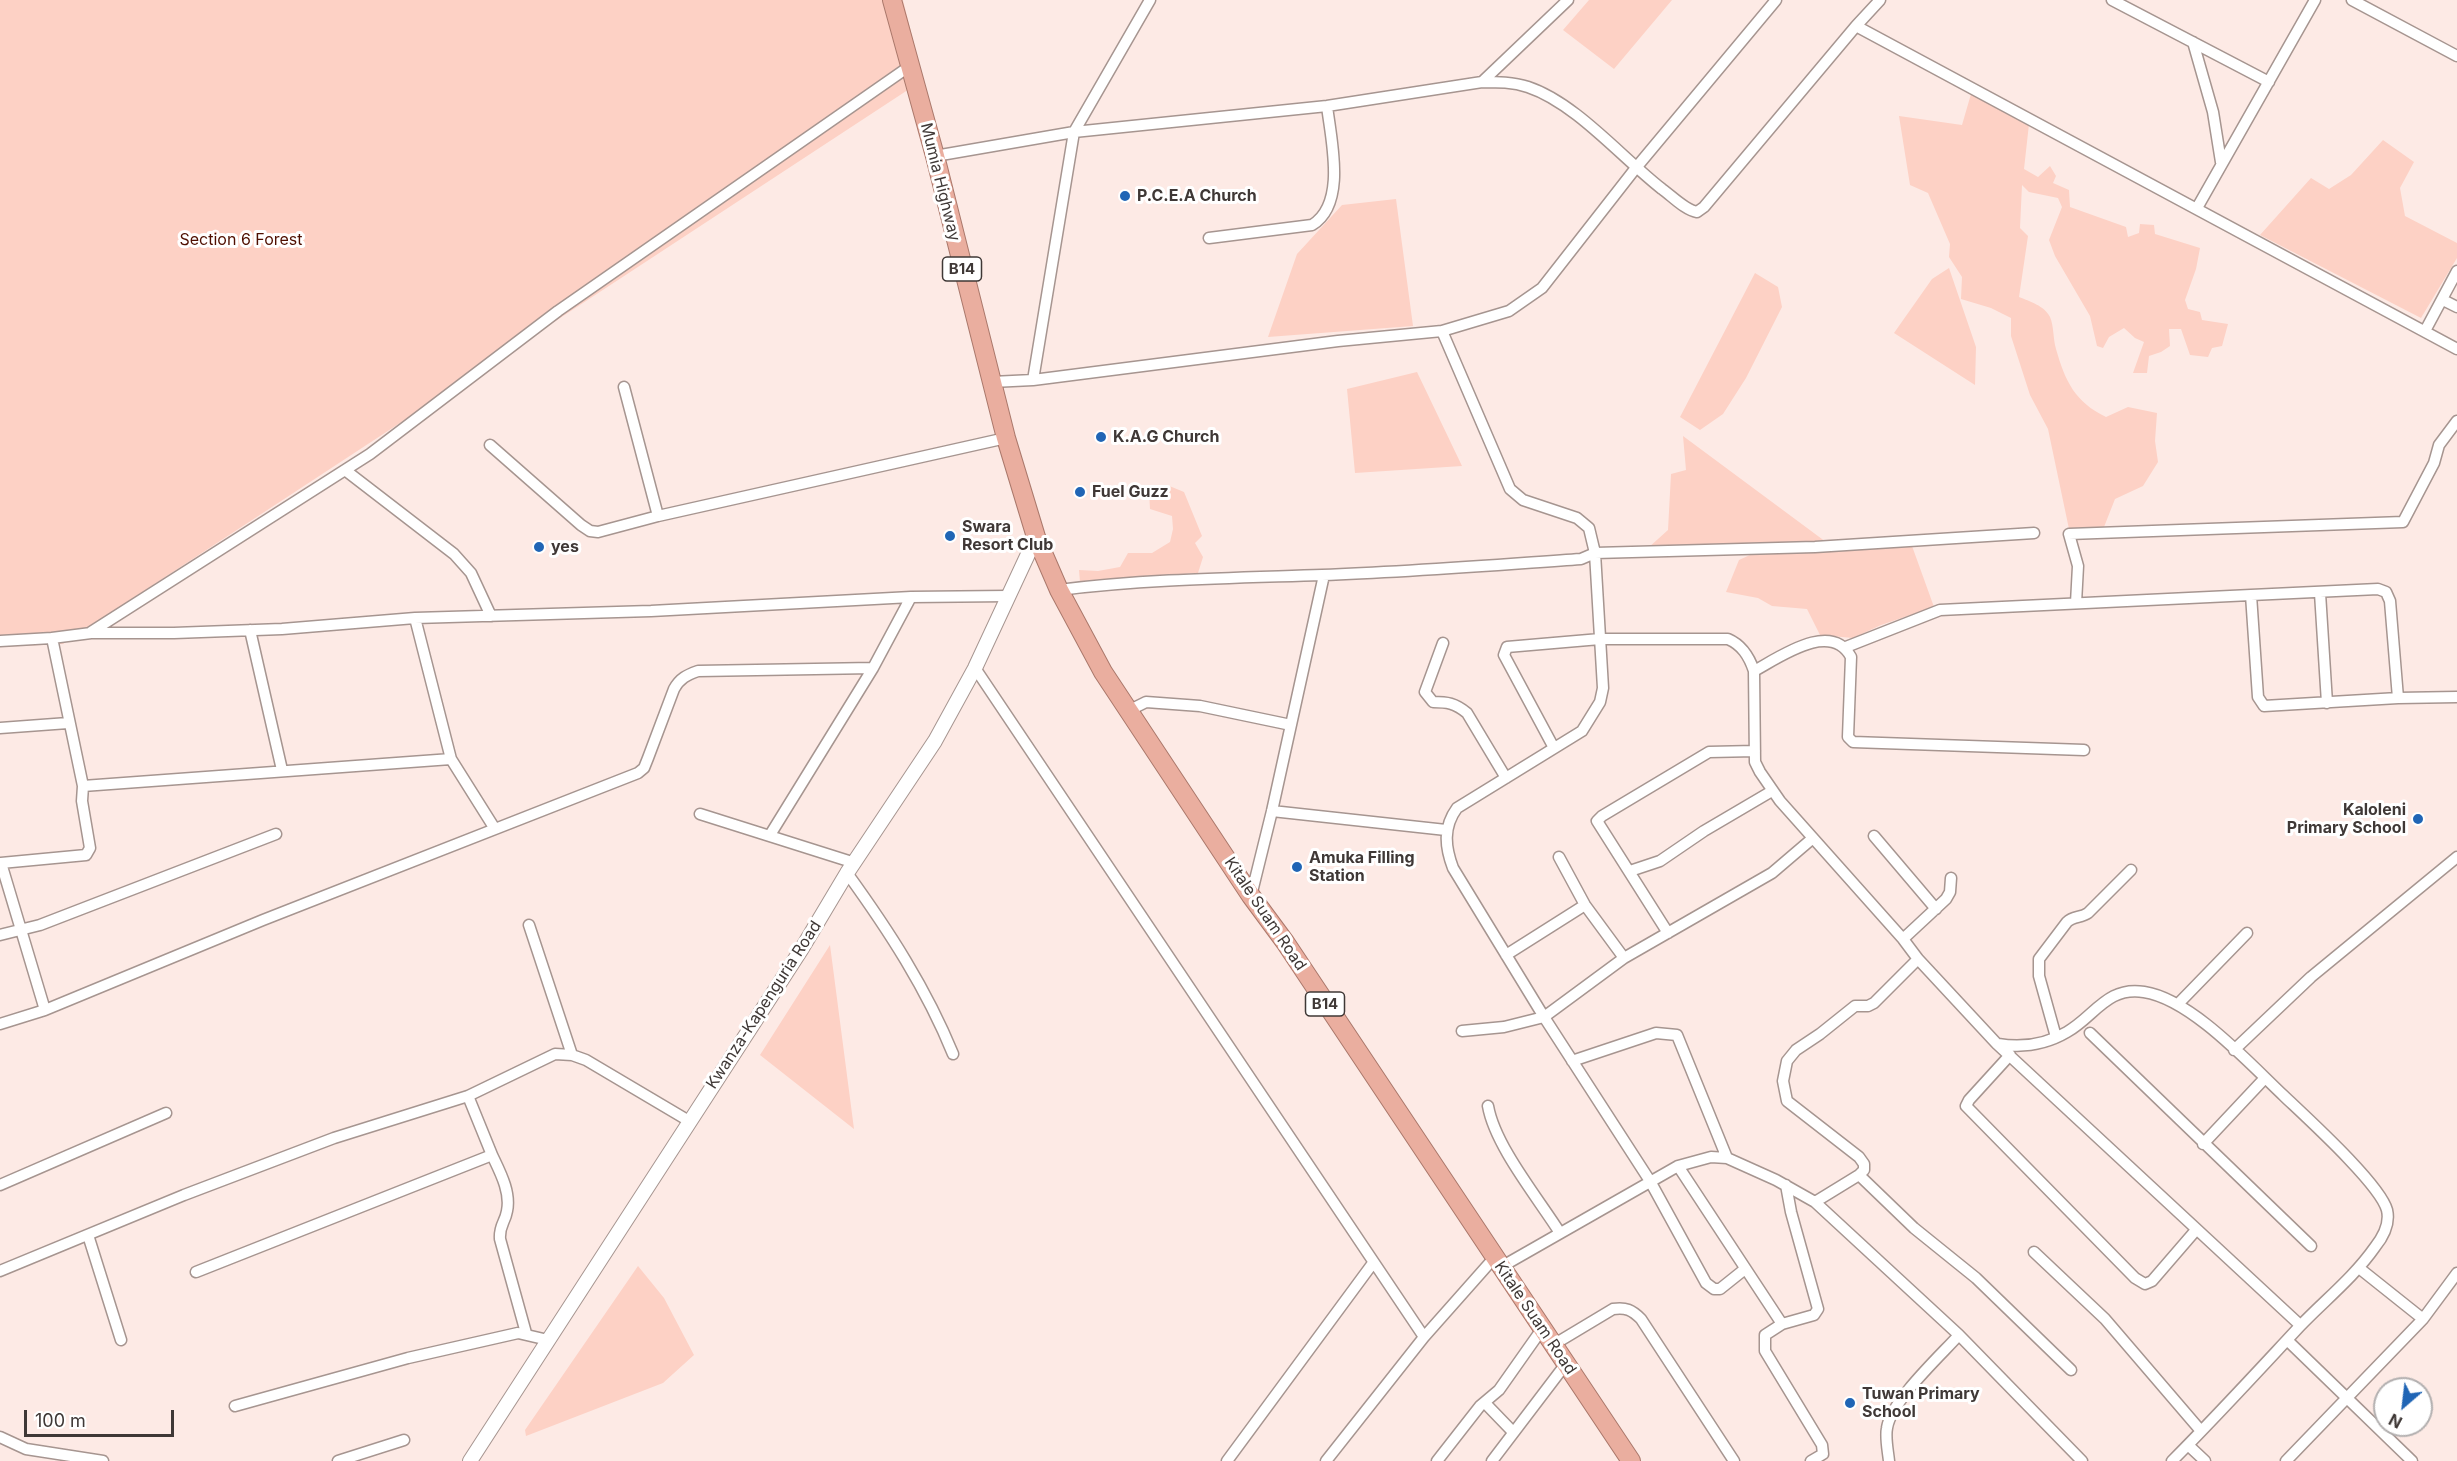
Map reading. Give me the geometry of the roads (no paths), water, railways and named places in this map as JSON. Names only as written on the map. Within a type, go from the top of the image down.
[{"type":"highway","name":"Mumia Highway","points":[[892,0],[1006,438],[1036,537]]},
{"type":"highway","name":"Kitale Suam Road","points":[[1036,537],[1059,590],[1103,672],[1128,711],[1631,1461]]},
{"type":"street","points":[[1033,380],[1074,132],[1150,0]]},
{"type":"street","points":[[1482,82],[1568,0]]},
{"type":"street","points":[[992,382],[1033,380],[1338,341],[1442,332],[1509,311],[1542,288],[1635,169],[1776,0]]},
{"type":"street","points":[[934,156],[1074,132],[1327,106],[1482,82],[1507,82],[1529,87],[1557,102],[1587,124],[1635,169],[1692,211],[1700,210],[1880,0]]},
{"type":"street","points":[[2112,0],[2269,82]]},
{"type":"street","points":[[2197,208],[2315,0]]},
{"type":"street","points":[[2355,1],[2457,56]]},
{"type":"street","points":[[1856,27],[2457,349]]},
{"type":"street","points":[[2193,42],[2213,112],[2222,162]]},
{"type":"street","points":[[91,633],[370,454],[558,311],[910,66]]},
{"type":"street","points":[[1209,238],[1312,225],[1321,220],[1329,208],[1334,170],[1327,106]]},
{"type":"street","points":[[2426,331],[2457,271]]},
{"type":"street","points":[[2443,300],[2457,307]]},
{"type":"street","points":[[1442,332],[1510,489],[1523,500],[1577,519],[1589,528],[1595,553],[1603,688],[1600,702],[1582,730],[1457,808],[1446,830],[1453,868],[1544,1017],[1650,1181],[1706,1283],[1714,1289],[1720,1289],[1745,1269]]},
{"type":"street","points":[[624,387],[658,516]]},
{"type":"street","points":[[2076,603],[2078,566],[2068,534],[2403,522],[2434,463],[2439,445],[2457,422]]},
{"type":"street","points":[[489,445],[590,531],[609,530],[658,516],[1006,438]]},
{"type":"street","points":[[345,470],[454,554],[471,573],[491,616]]},
{"type":"street","points":[[1059,590],[1196,578],[1324,575],[1581,559],[1595,553],[1815,548],[2034,533]]},
{"type":"street","name":"Kwanza-Kapenguria Road","points":[[470,1461],[935,741],[975,668],[1036,537]]},
{"type":"street","points":[[1251,896],[1324,575]]},
{"type":"street","points":[[1754,671],[1810,642],[1826,640],[1846,647],[1940,610],[2378,589],[2386,592],[2390,601],[2398,698]]},
{"type":"street","points":[[2320,593],[2327,703]]},
{"type":"street","points":[[2251,595],[2260,704],[2267,707],[2398,698],[2457,697]]},
{"type":"street","points":[[0,641],[91,633],[250,630],[415,618],[651,611],[911,597],[1008,596]]},
{"type":"street","points":[[770,835],[873,668],[911,597]]},
{"type":"street","points":[[415,618],[451,759],[495,829]]},
{"type":"street","points":[[250,630],[282,770]]},
{"type":"street","points":[[45,1010],[1,862],[86,855],[90,849],[82,801],[83,786],[52,638]]},
{"type":"street","points":[[1554,748],[1504,655],[1504,650],[1512,645],[1600,639],[1728,639],[1742,647],[1754,671],[1755,762],[1772,790],[1918,959],[1997,1044],[2300,1325]]},
{"type":"street","points":[[1443,643],[1425,692],[1433,702],[1449,702],[1459,706],[1467,713],[1506,778]]},
{"type":"street","points":[[1846,647],[1851,657],[1848,737],[1853,742],[2084,750]]},
{"type":"street","points":[[0,1024],[45,1010],[638,773],[644,768],[674,689],[679,680],[687,675],[698,672],[873,668]]},
{"type":"street","points":[[975,668],[1424,1337]]},
{"type":"street","points":[[1128,711],[1146,702],[1200,706],[1291,725]]},
{"type":"street","points":[[0,728],[68,723]]},
{"type":"street","points":[[1668,933],[1598,821],[1602,816],[1709,752],[1755,751]]},
{"type":"street","points":[[83,786],[451,759]]},
{"type":"street","points":[[1630,871],[1660,861],[1772,790]]},
{"type":"street","points":[[1272,810],[1446,830]]},
{"type":"street","points":[[700,814],[770,835],[851,868],[913,970],[938,1017],[954,1054]]},
{"type":"street","points":[[0,935],[40,925],[276,834]]},
{"type":"street","points":[[1874,836],[1936,909]]},
{"type":"street","points":[[1462,1031],[1504,1027],[1544,1017],[1624,958],[1772,873],[1813,838]]},
{"type":"street","points":[[1559,857],[1585,905],[1624,958]]},
{"type":"street","points":[[2234,1050],[2311,977],[2457,857]]},
{"type":"street","points":[[2056,1036],[2039,976],[2039,959],[2070,918],[2080,918],[2088,913],[2131,870]]},
{"type":"street","points":[[1902,939],[1936,909],[1950,892],[1951,878]]},
{"type":"street","points":[[1506,955],[1585,905]]},
{"type":"street","points":[[529,925],[572,1055]]},
{"type":"street","points":[[2178,1004],[2247,933]]},
{"type":"street","points":[[1815,1202],[1859,1175],[1864,1170],[1864,1164],[1859,1157],[1787,1101],[1783,1081],[1787,1061],[1796,1050],[1855,1006],[1868,1006],[1874,1003],[1918,959]]},
{"type":"street","points":[[1997,1044],[2017,1047],[2035,1046],[2067,1032],[2110,997],[2131,991],[2159,995],[2194,1014],[2265,1078],[2320,1130],[2381,1197],[2386,1209],[2386,1227],[2376,1246],[2359,1268],[2300,1325],[2172,1461]]},
{"type":"street","points":[[1572,1061],[1656,1033],[1677,1035],[1726,1158]]},
{"type":"street","points":[[2090,1033],[2311,1246]]},
{"type":"street","points":[[0,1271],[334,1138],[468,1096],[555,1054],[572,1055],[586,1060],[689,1121]]},
{"type":"street","points":[[2010,1055],[1966,1106],[2135,1278],[2145,1284],[2152,1281],[2196,1230]]},
{"type":"street","points":[[2204,1144],[2265,1078]]},
{"type":"street","points":[[468,1096],[503,1179],[507,1213],[500,1227],[500,1239],[526,1333]]},
{"type":"street","points":[[1488,1106],[1490,1118],[1502,1141],[1560,1233]]},
{"type":"street","points":[[0,1185],[166,1113]]},
{"type":"street","points":[[196,1272],[492,1155]]},
{"type":"street","points":[[1326,1461],[1424,1337],[1498,1263],[1560,1233],[1678,1166],[1711,1157],[1726,1158],[1742,1163],[1815,1202],[1959,1335],[2082,1461]]},
{"type":"street","points":[[1678,1166],[1782,1324]]},
{"type":"street","points":[[1859,1175],[1896,1213],[1976,1278],[2071,1370]]},
{"type":"street","points":[[1786,1185],[1791,1212],[1818,1309],[1814,1315],[1782,1324],[1765,1335],[1763,1344],[1765,1351],[1822,1445],[1822,1454],[1811,1461]]},
{"type":"street","points":[[87,1235],[121,1340]]},
{"type":"street","points":[[2034,1252],[2105,1319],[2201,1431]]},
{"type":"street","points":[[1227,1461],[1373,1263]]},
{"type":"street","points":[[2359,1268],[2423,1319]]},
{"type":"street","points":[[2286,1461],[2423,1319],[2457,1273]]},
{"type":"street","points":[[1553,1345],[1613,1309],[1623,1307],[1632,1310],[1641,1319],[1734,1461]]},
{"type":"street","points":[[1437,1461],[1460,1430],[1499,1390],[1542,1329]]},
{"type":"street","points":[[235,1406],[408,1358],[507,1335],[526,1333],[548,1340]]},
{"type":"street","points":[[1889,1461],[1887,1428],[1894,1410],[1959,1335]]},
{"type":"street","points":[[2287,1340],[2412,1461]]},
{"type":"street","points":[[1492,1461],[1566,1365]]},
{"type":"street","points":[[1485,1403],[1513,1432]]},
{"type":"street","points":[[0,1437],[26,1449],[103,1461]]},
{"type":"street","points":[[338,1461],[404,1440]]},
{"type":"street","points":[[2188,1445],[2205,1461]]},
{"type":"place","name":"P.C.E.A Church","points":[[1125,196]]},
{"type":"place","name":"K.A.G Church","points":[[1101,437]]},
{"type":"place","name":"Fuel Guzz","points":[[1080,492]]},
{"type":"place","name":"Swara Resort Club","points":[[950,536]]},
{"type":"place","name":"yes","points":[[539,547]]},
{"type":"place","name":"Kaloleni Primary School","points":[[2418,819]]},
{"type":"place","name":"Amuka Filling Station","points":[[1297,867]]},
{"type":"place","name":"Tuwan Primary School","points":[[1850,1403]]},
{"type":"park label","name":"Section 6 Forest","points":[[241,240]]}]
